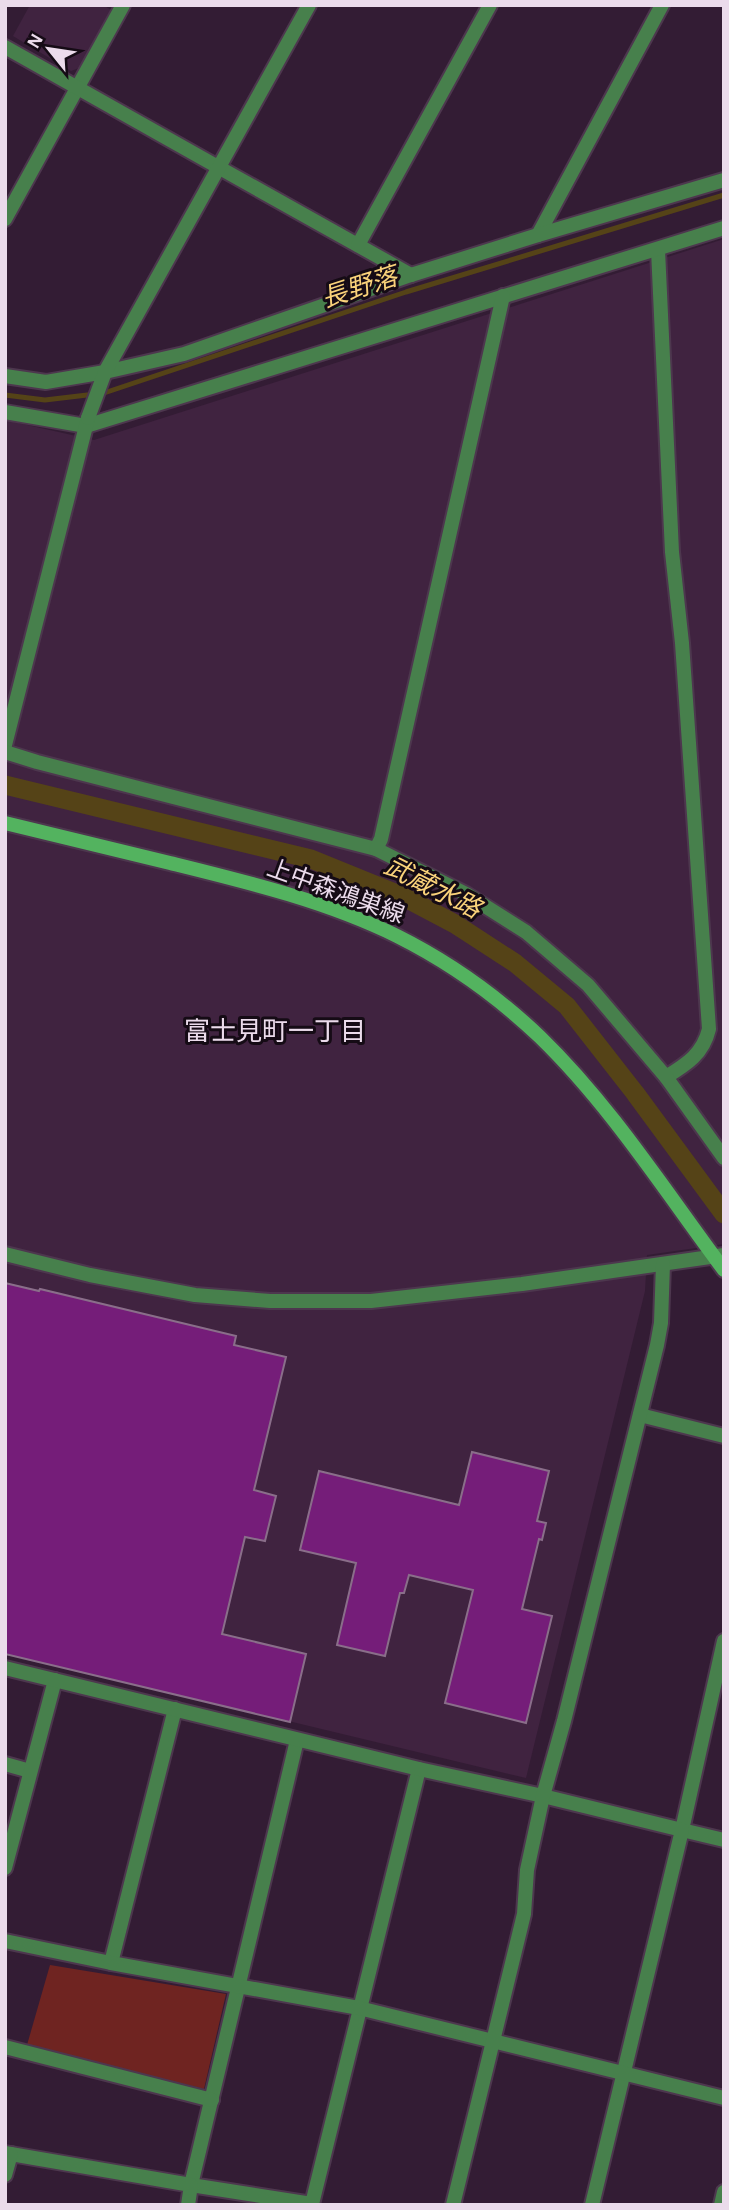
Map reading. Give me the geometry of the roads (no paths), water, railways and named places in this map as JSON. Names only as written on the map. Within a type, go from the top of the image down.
[{"type":"main road","name":"上中森鴻巣線","points":[[5,823],[198,870],[299,899],[386,931],[438,959],[508,1009],[567,1065],[719,1256],[724,1270]]},
{"type":"street","points":[[5,219],[123,5]]},
{"type":"street","points":[[5,745],[87,422],[103,377],[309,5]]},
{"type":"street","points":[[358,245],[489,5]]},
{"type":"street","points":[[538,235],[662,5]]},
{"type":"street","points":[[5,47],[411,275]]},
{"type":"street","points":[[5,376],[46,382],[103,377],[184,354],[411,275],[724,180]]},
{"type":"street","points":[[5,412],[87,422],[724,228]]},
{"type":"street","points":[[658,250],[672,552],[682,643],[709,1029],[697,1056],[666,1077]]},
{"type":"street","points":[[376,849],[384,825],[503,296]]},
{"type":"street","points":[[5,752],[376,849],[466,894],[526,932],[588,985],[666,1077],[724,1158]]},
{"type":"street","points":[[5,1254],[90,1275],[195,1295],[270,1301],[371,1301],[414,1298],[719,1256]]},
{"type":"street","points":[[453,2205],[524,1914],[527,1870],[543,1796],[564,1721],[661,1323],[663,1264]]},
{"type":"street","points":[[640,1415],[724,1436]]},
{"type":"street","points":[[593,2205],[724,1641]]},
{"type":"street","points":[[5,1668],[296,1740],[724,1840]]},
{"type":"street","points":[[5,1868],[55,1680]]},
{"type":"street","points":[[111,1963],[175,1709]]},
{"type":"street","points":[[188,2205],[296,1740]]},
{"type":"street","points":[[5,1764],[30,1771]]},
{"type":"street","points":[[5,2175],[8,2154],[315,2204],[359,2008],[419,1769]]},
{"type":"street","points":[[5,1941],[359,2008],[724,2098]]},
{"type":"street","points":[[5,2047],[212,2100]]},
{"type":"street","points":[[721,2205],[724,2192]]},
{"type":"waterway","name":"長野落","points":[[5,395],[45,400],[104,393],[406,292],[724,195]]},
{"type":"waterway","name":"武蔵水路","points":[[5,785],[311,859],[402,896],[455,924],[515,963],[567,1006],[724,1214]]},
{"type":"district","name":"富士見町一丁目","points":[[275,1031]]}]
